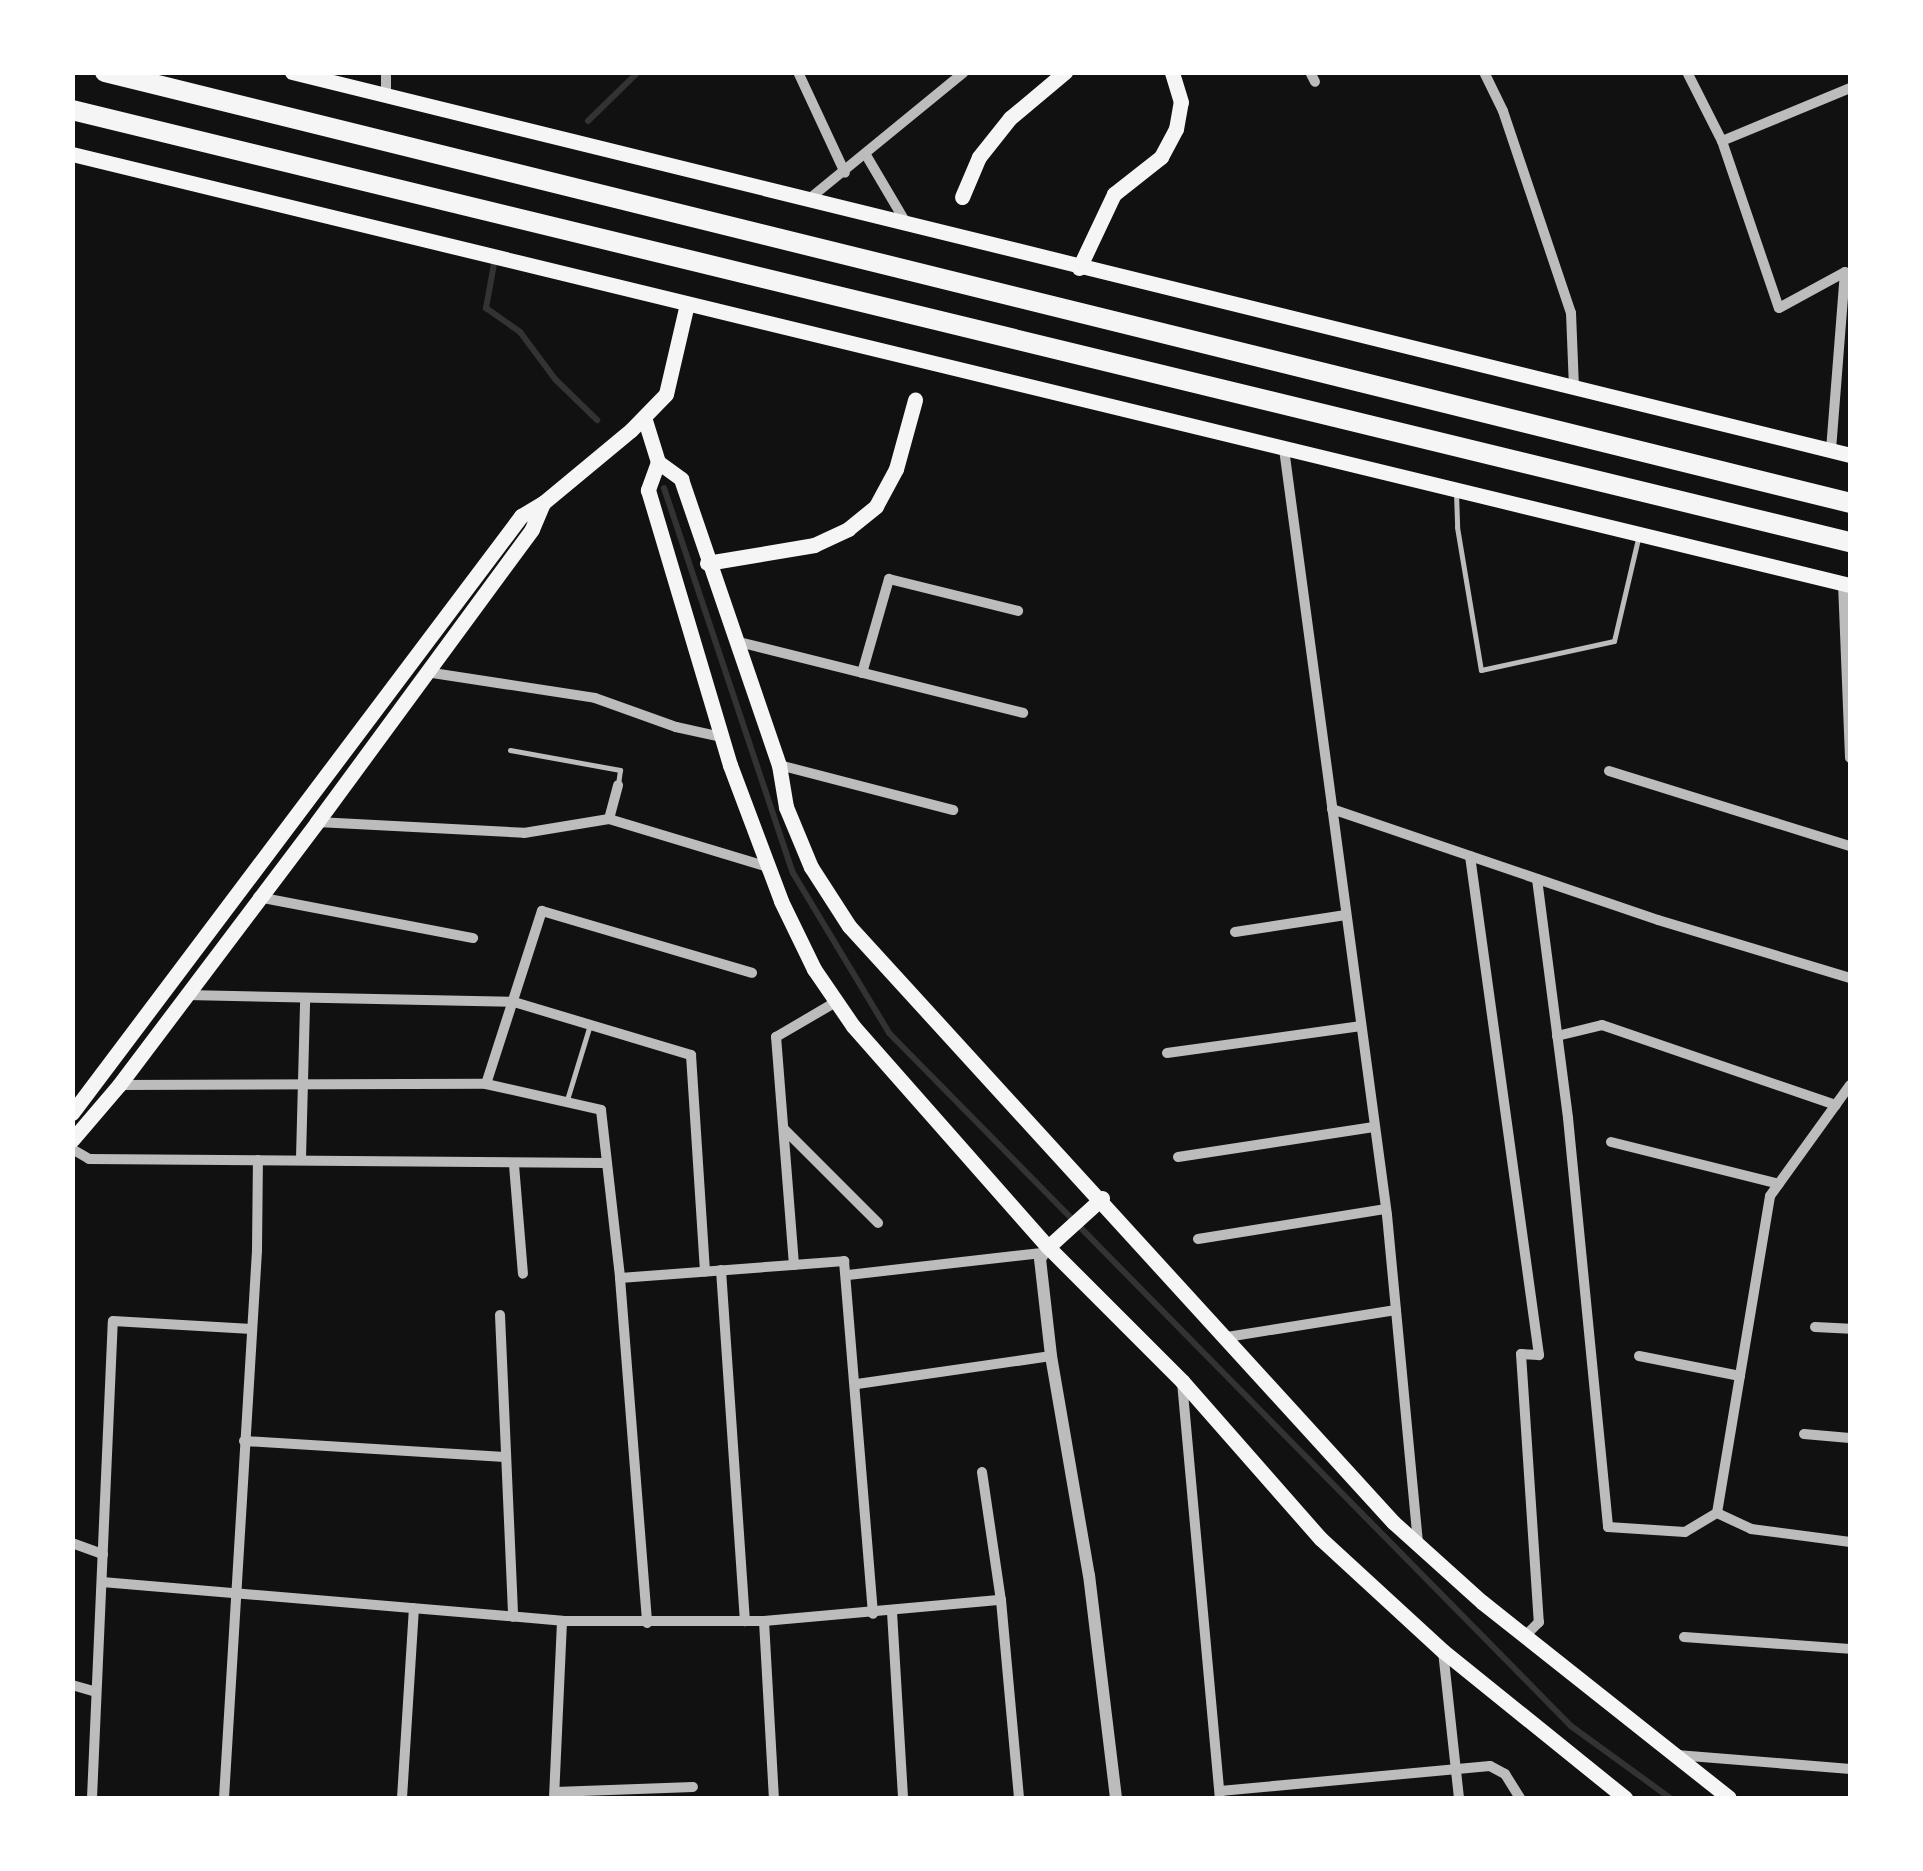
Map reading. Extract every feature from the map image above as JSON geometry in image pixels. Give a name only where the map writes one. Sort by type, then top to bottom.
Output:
[{"type":"highway","points":[[105,72],[1850,503]]},
{"type":"highway","points":[[72,110],[1850,542]]},
{"type":"main road","points":[[292,72],[1850,455]]},
{"type":"main road","points":[[962,197],[979,157],[1010,118],[1065,72]]},
{"type":"main road","points":[[1079,268],[1114,194],[1161,156],[1176,129],[1180,102],[1172,72]]},
{"type":"main road","points":[[72,154],[1847,584]]},
{"type":"main road","points":[[72,1112],[80,1096],[521,516],[543,503],[666,394],[686,304]]},
{"type":"main road","points":[[707,563],[814,545],[848,529],[876,506],[896,468],[915,400]]},
{"type":"main road","points":[[644,417],[658,462],[681,479],[780,765],[786,807],[812,867],[849,926],[1418,1545],[1729,1798]]},
{"type":"main road","points":[[658,462],[648,490],[721,737],[768,867],[814,968],[853,1026],[1048,1247],[1182,1381],[1321,1539],[1443,1650],[1625,1798]]},
{"type":"main road","points":[[72,1140],[119,1085],[316,822],[532,529],[543,503]]},
{"type":"main road","points":[[1048,1247],[1099,1201]]},
{"type":"street","points":[[386,72],[386,94]]},
{"type":"street","points":[[798,72],[845,173]]},
{"type":"street","points":[[809,199],[964,72]]},
{"type":"street","points":[[1484,72],[1503,111],[1571,312],[1574,388]]},
{"type":"street","points":[[1688,72],[1722,141],[1779,308],[1845,272],[1830,450]]},
{"type":"street","points":[[1722,141],[1850,88]]},
{"type":"street","points":[[866,155],[906,223]]},
{"type":"street","points":[[1284,449],[1386,1209],[1418,1545]]},
{"type":"street","points":[[862,673],[889,579],[1018,611]]},
{"type":"street","points":[[1847,584],[1850,758]]},
{"type":"street","points":[[735,641],[1023,713]]},
{"type":"street","points":[[425,671],[595,698],[676,728],[721,737]]},
{"type":"street","points":[[780,765],[953,810]]},
{"type":"street","points":[[1609,771],[1850,846]]},
{"type":"street","points":[[609,819],[618,786]]},
{"type":"street","points":[[1332,809],[1850,978]]},
{"type":"street","points":[[316,822],[524,833],[609,819],[768,867]]},
{"type":"street","points":[[1470,856],[1539,1356],[1521,1354],[1539,1622],[1526,1636]]},
{"type":"street","points":[[1537,879],[1608,1527],[1685,1532],[1717,1512],[1770,1196],[1850,1085]]},
{"type":"street","points":[[258,897],[474,938]]},
{"type":"street","points":[[486,1084],[542,911],[752,973]]},
{"type":"street","points":[[1235,932],[1346,916]]},
{"type":"street","points":[[186,994],[305,1000],[514,1002],[691,1054],[705,1272]]},
{"type":"street","points":[[301,1158],[306,1086],[305,1000]]},
{"type":"street","points":[[794,1264],[776,1037],[836,1002]]},
{"type":"street","points":[[1557,1036],[1602,1025],[1836,1105]]},
{"type":"street","points":[[1166,1053],[1361,1026]]},
{"type":"street","points":[[119,1085],[486,1084],[601,1110],[620,1278],[647,1623]]},
{"type":"street","points":[[1178,1157],[1374,1126]]},
{"type":"street","points":[[783,1128],[878,1223]]},
{"type":"street","points":[[1611,1142],[1779,1184]]},
{"type":"street","points":[[72,1149],[89,1159],[301,1158],[605,1164]]},
{"type":"street","points":[[224,1798],[252,1329],[258,1160]]},
{"type":"street","points":[[514,1164],[522,1274]]},
{"type":"street","points":[[1198,1239],[1386,1209]]},
{"type":"street","points":[[848,1275],[1048,1247],[1051,1356],[1089,1575],[1116,1798]]},
{"type":"street","points":[[620,1278],[844,1261],[874,1614]]},
{"type":"street","points":[[722,1270],[746,1621]]},
{"type":"street","points":[[1226,1337],[1396,1310]]},
{"type":"street","points":[[500,1315],[513,1617]]},
{"type":"street","points":[[92,1798],[113,1321],[252,1329]]},
{"type":"street","points":[[1815,1326],[1850,1329]]},
{"type":"street","points":[[857,1384],[1051,1356]]},
{"type":"street","points":[[1638,1356],[1740,1376]]},
{"type":"street","points":[[1182,1381],[1220,1794],[1455,1768],[1498,1768],[1520,1798]]},
{"type":"street","points":[[1804,1434],[1850,1438]]},
{"type":"street","points":[[244,1442],[504,1456]]},
{"type":"street","points":[[982,1472],[1002,1600],[1020,1798]]},
{"type":"street","points":[[1717,1512],[1751,1529],[1850,1542]]},
{"type":"street","points":[[72,1543],[103,1554]]},
{"type":"street","points":[[102,1582],[562,1622],[764,1621],[1002,1600]]},
{"type":"street","points":[[402,1798],[414,1608]]},
{"type":"street","points":[[892,1612],[902,1798]]},
{"type":"street","points":[[764,1621],[774,1798]]},
{"type":"street","points":[[562,1622],[554,1795],[692,1787]]},
{"type":"street","points":[[1684,1636],[1850,1649]]},
{"type":"street","points":[[1443,1650],[1459,1798]]},
{"type":"street","points":[[72,1685],[96,1692]]},
{"type":"street","points":[[1676,1755],[1850,1769]]},
{"type":"lane","points":[[1456,490],[1457,527],[1482,670],[1614,641],[1639,534]]},
{"type":"lane","points":[[510,750],[620,770],[618,786]]},
{"type":"lane","points":[[566,1104],[590,1025]]},
{"type":"waterway","points":[[588,121],[638,72]]},
{"type":"waterway","points":[[494,264],[486,308],[520,332],[555,379],[597,420]]},
{"type":"waterway","points":[[664,488],[793,873],[889,1033],[1571,1726],[1670,1798]]}]
